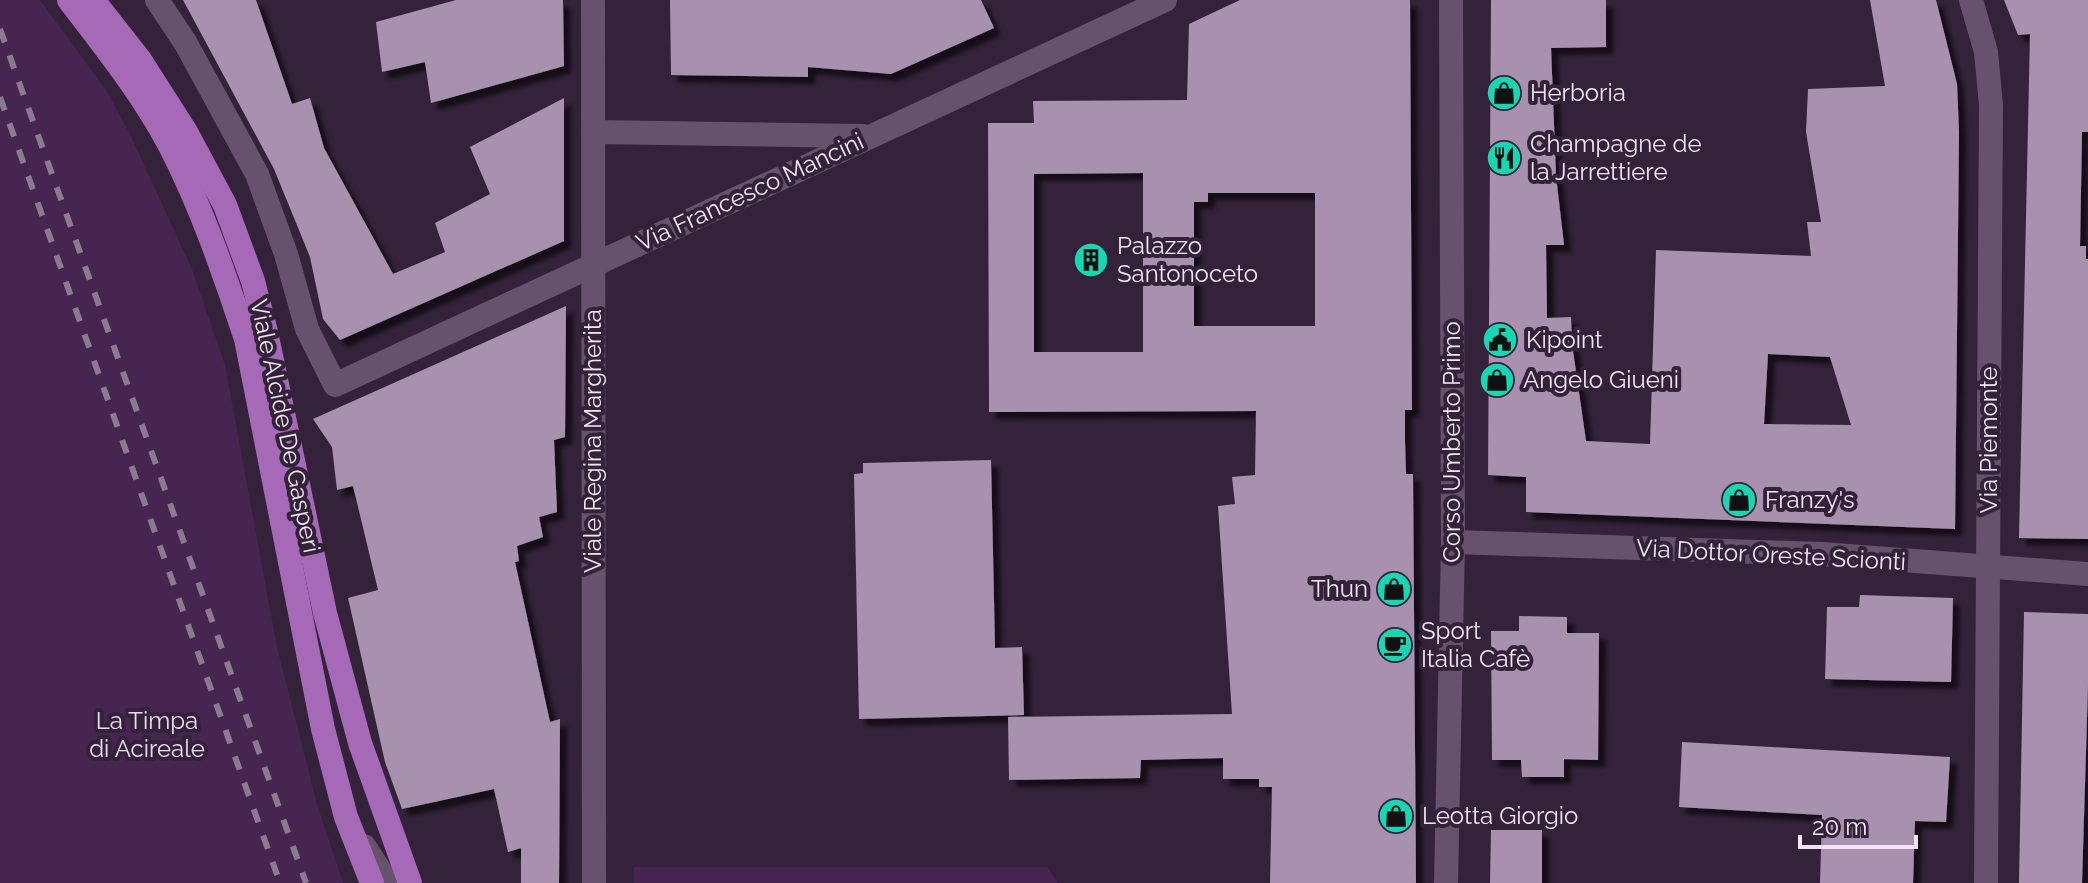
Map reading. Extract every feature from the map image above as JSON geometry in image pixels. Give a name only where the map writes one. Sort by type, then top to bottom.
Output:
[{"type":"main road","name":"Viale Alcide De Gasperi","points":[[69,0],[124,73],[168,144],[203,216],[231,293],[246,339],[323,729],[346,817],[372,883]]},
{"type":"main road","name":"Viale Alcide De Gasperi","points":[[93,0],[140,60],[186,132],[225,205],[253,281],[325,613],[360,743],[410,883]]},
{"type":"street","name":"Viale Alcide De Gasperi","points":[[157,0],[185,42],[257,174],[286,254],[307,329],[335,385]]},
{"type":"street","name":"Viale Regina Margherita","points":[[593,0],[594,883]]},
{"type":"street","name":"Via Francesco Mancini","points":[[335,385],[1165,0]]},
{"type":"street","name":"Corso Umberto Primo","points":[[1446,883],[1453,542],[1451,0]]},
{"type":"street","name":"Via Piemonte","points":[[1971,0],[1986,52],[1991,105],[1986,883]]},
{"type":"street","points":[[593,132],[870,136]]},
{"type":"street","name":"Via Dottor Oreste Scionti","points":[[1453,542],[1822,554],[2088,574]]},
{"type":"street","points":[[346,817],[388,883]]},
{"type":"green space","name":"La Timpa di Acireale","points":[[0,0],[40,0],[106,90],[128,130],[192,269],[225,365],[277,647],[317,804],[343,883],[0,883]]},
{"type":"green space","points":[[634,867],[1047,867],[1058,883],[634,883]]},
{"type":"building","points":[[183,0],[256,0],[292,104],[310,98],[324,148],[393,274],[445,252],[435,223],[490,194],[470,147],[564,98],[564,241],[340,340],[323,319],[310,257],[274,169]]},
{"type":"building","points":[[456,0],[563,0],[564,66],[431,103],[425,62],[382,72],[376,22]]},
{"type":"building","points":[[670,0],[981,0],[994,28],[891,74],[808,67],[808,77],[671,75]]},
{"type":"building","points":[[1240,0],[1410,0],[1412,410],[1405,410],[1405,442],[1406,474],[1413,474],[1416,883],[1270,883],[1272,787],[1259,787],[1259,779],[1223,779],[1223,758],[1141,760],[1140,778],[1009,780],[1008,717],[1232,714],[1218,506],[1235,504],[1232,477],[1255,475],[1256,411],[989,412],[988,123],[1034,123],[1033,101],[1187,100],[1189,24]],"holes":[[[1143,173],[1143,352],[1034,352],[1034,174]],[[1208,193],[1315,193],[1315,326],[1194,326],[1194,202],[1208,202]]]},
{"type":"building","points":[[1491,0],[1606,0],[1606,47],[1551,48],[1556,176],[1564,245],[1546,245],[1547,318],[1571,317],[1586,441],[1650,444],[1656,250],[1811,256],[1807,222],[1821,222],[1806,132],[1808,89],[1885,86],[1870,0],[1936,0],[1957,84],[1959,132],[1955,529],[1526,512],[1526,477],[1488,475]],"holes":[[[1768,354],[1830,357],[1851,425],[1764,424]]]},
{"type":"building","points":[[2004,0],[2088,0],[2088,132],[2082,132],[2080,246],[2086,246],[2088,259],[2088,539],[2019,538],[2030,34],[2018,35]]},
{"type":"building","points":[[566,306],[565,437],[554,440],[557,512],[539,517],[543,537],[517,546],[519,561],[515,562],[550,722],[560,719],[559,883],[521,883],[521,848],[508,852],[494,789],[402,809],[385,762],[348,598],[378,590],[353,486],[337,490],[332,447],[313,419]]},
{"type":"building","points":[[991,460],[995,648],[1022,647],[1024,715],[859,719],[854,474],[863,473],[863,463]]},
{"type":"building","points":[[1860,595],[1953,598],[1951,682],[1825,679],[1827,607],[1859,607]]},
{"type":"building","points":[[2024,612],[2088,614],[2082,883],[2019,883]]},
{"type":"building","points":[[1519,616],[1567,617],[1567,633],[1599,633],[1598,760],[1564,759],[1564,777],[1522,777],[1521,760],[1492,760],[1491,631],[1519,631]]},
{"type":"building","points":[[1682,742],[1950,757],[1946,822],[1915,821],[1913,883],[1820,883],[1822,815],[1679,807]]},
{"type":"building","points":[[1491,830],[1542,830],[1542,883],[1490,883]]},
{"type":"railway","points":[[0,29],[306,883]]},
{"type":"railway","points":[[0,97],[280,883]]},
{"type":"place","name":"Herboria","points":[[1504,93]]},
{"type":"place","name":"Champagne de la Jarrettiere","points":[[1504,158]]},
{"type":"place","name":"Palazzo Santonoceto","points":[[1091,260]]},
{"type":"place","name":"Kipoint","points":[[1500,340]]},
{"type":"place","name":"Angelo Giueni","points":[[1497,380]]},
{"type":"place","name":"Franzy's","points":[[1739,500]]},
{"type":"place","name":"Thun","points":[[1394,589]]},
{"type":"place","name":"Sport Italia Cafè","points":[[1395,645]]},
{"type":"place","name":"Leotta Giorgio","points":[[1396,816]]}]
